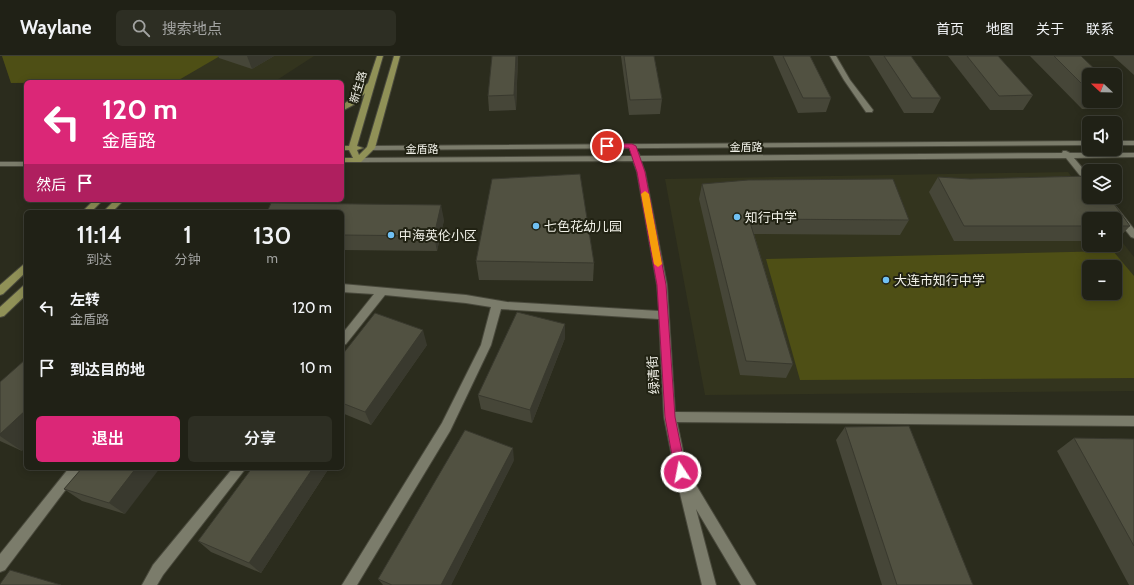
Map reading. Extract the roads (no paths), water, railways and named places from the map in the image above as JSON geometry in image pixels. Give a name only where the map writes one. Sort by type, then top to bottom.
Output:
[{"type":"main road","name":"新生路","points":[[352,148],[380,56]]},
{"type":"main road","points":[[344,160],[358,160],[371,148],[397,56]]},
{"type":"main road","points":[[344,107],[352,102],[372,84]]},
{"type":"main road","points":[[344,148],[371,148]]},
{"type":"main road","points":[[352,148],[358,160]]},
{"type":"main road","points":[[88,210],[97,202]]},
{"type":"main road","points":[[109,210],[118,202]]},
{"type":"main road","points":[[0,291],[24,269]]},
{"type":"main road","points":[[0,313],[24,291]]},
{"type":"street","points":[[833,56],[847,80],[869,110]]},
{"type":"street","points":[[1058,143],[1082,172]]},
{"type":"street","name":"金盾路","points":[[371,148],[1082,143]]},
{"type":"street","points":[[1122,143],[1134,143]]},
{"type":"street","name":"绿清街","points":[[632,146],[641,172],[662,285],[670,417],[681,472],[748,585]]},
{"type":"street","name":"金盾路","points":[[358,160],[1134,156]]},
{"type":"street","points":[[0,164],[24,164]]},
{"type":"street","points":[[1109,204],[1134,234]]},
{"type":"street","points":[[344,288],[466,299],[497,304],[664,316]]},
{"type":"street","points":[[344,339],[382,292]]},
{"type":"street","points":[[349,585],[446,427],[486,345],[497,304]]},
{"type":"street","points":[[670,417],[1134,421]]},
{"type":"street","points":[[0,565],[74,470]]},
{"type":"street","points":[[149,585],[158,570],[238,470]]},
{"type":"street","points":[[681,472],[709,585]]},
{"type":"place","name":"知行中学","points":[[737,217]]},
{"type":"place","name":"七色花幼儿园","points":[[536,226]]},
{"type":"place","name":"中海英伦小区","points":[[391,235]]},
{"type":"place","name":"大连市知行中学","points":[[886,280]]}]
